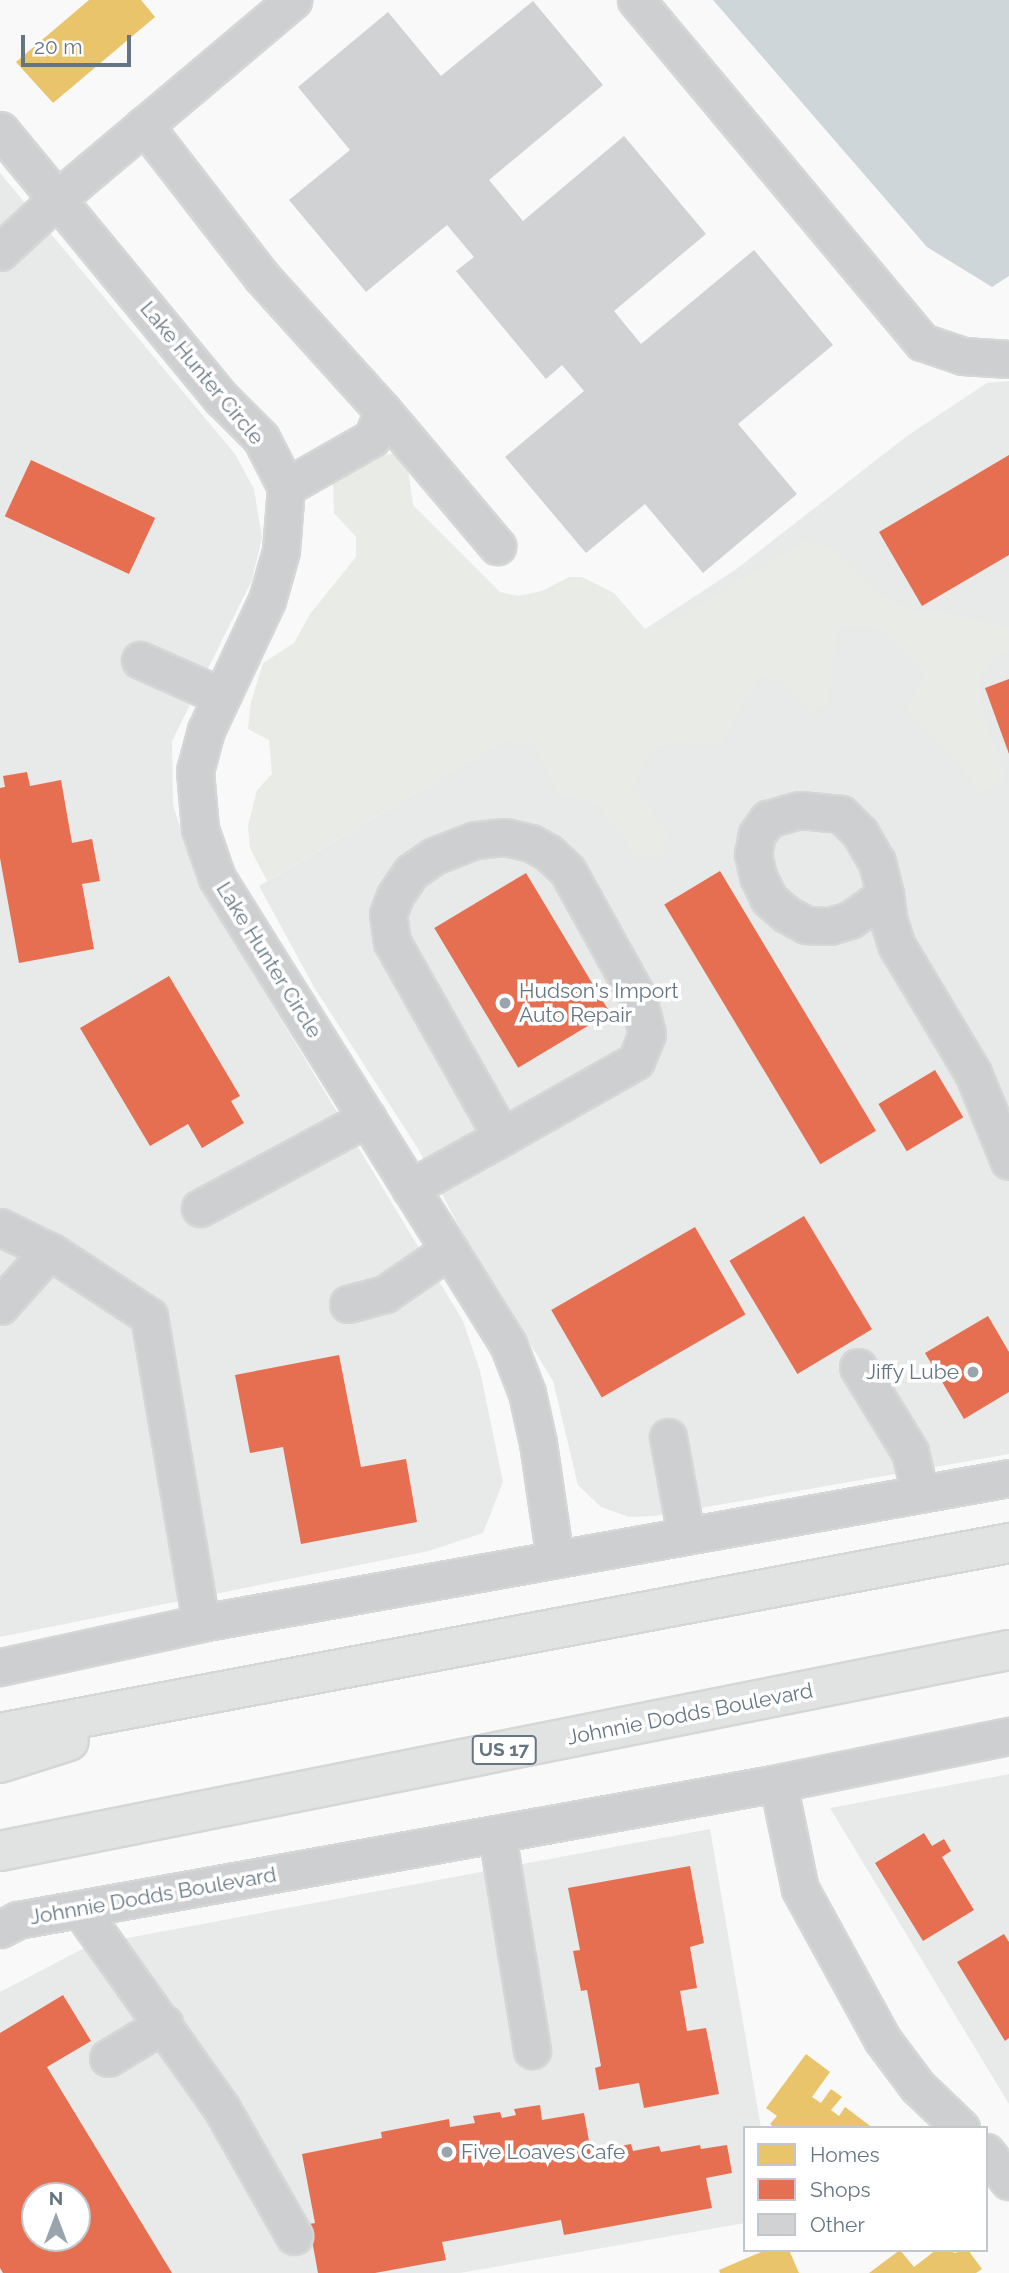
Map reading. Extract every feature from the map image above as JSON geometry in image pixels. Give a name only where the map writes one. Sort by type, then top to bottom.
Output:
[{"type":"highway","points":[[0,1733],[1009,1543]]},
{"type":"highway","name":"Johnnie Dodds Boulevard","points":[[0,1850],[1009,1650]]},
{"type":"highway","points":[[0,1763],[214,1693]]},
{"type":"street","points":[[0,252],[57,199],[293,0]]},
{"type":"street","points":[[636,0],[922,342],[963,356],[1009,359]]},
{"type":"street","points":[[145,125],[261,276],[383,411],[498,546]]},
{"type":"street","name":"Lake Hunter Circle","points":[[0,130],[222,399],[261,438],[286,487],[281,551],[267,600],[206,730],[195,771],[200,829],[217,878],[508,1344],[527,1394],[538,1443],[555,1559]]},
{"type":"street","points":[[286,487],[372,438],[383,411]]},
{"type":"street","points":[[140,660],[221,696]]},
{"type":"street","points":[[410,1188],[502,1137],[636,1061],[647,1034],[638,998],[567,870],[549,853],[531,844],[505,837],[475,840],[434,856],[411,872],[395,896],[388,914],[392,942],[502,1137]]},
{"type":"street","points":[[885,895],[897,946],[973,1073],[993,1129],[1009,1161]]},
{"type":"street","points":[[200,1208],[367,1118]]},
{"type":"street","points":[[0,1227],[49,1251],[149,1316],[201,1623]]},
{"type":"street","points":[[348,1304],[386,1294],[449,1250]]},
{"type":"street","points":[[0,1306],[49,1251]]},
{"type":"street","points":[[858,1367],[910,1452],[920,1494]]},
{"type":"street","points":[[668,1437],[686,1535]]},
{"type":"street","points":[[0,1667],[201,1623],[1009,1478]]},
{"type":"street","name":"Johnnie Dodds Boulevard","points":[[0,1929],[18,1920],[778,1783],[1009,1736]]},
{"type":"street","points":[[778,1783],[800,1889],[882,2039],[917,2086],[959,2126]]},
{"type":"street","points":[[498,1834],[531,2050]]},
{"type":"street","points":[[80,1909],[222,2109],[294,2236]]},
{"type":"street","points":[[108,2058],[164,2024]]},
{"type":"street","points":[[988,2155],[1009,2181]]},
{"type":"shaded area","points":[[713,0],[1009,0],[1009,276],[992,287],[927,247]]},
{"type":"shaded area","points":[[0,173],[235,454],[254,489],[262,538],[252,580],[172,741],[173,805],[197,880],[463,1321],[480,1371],[503,1482],[483,1533],[429,1551],[0,1637]]},
{"type":"shaded area","points":[[1009,381],[1009,1454],[655,1516],[629,1517],[601,1507],[578,1485],[553,1381],[461,1230],[417,1147],[314,987],[259,886],[564,705],[645,629],[735,570],[907,436],[987,383]]},
{"type":"shaded area","points":[[406,453],[413,505],[500,592],[518,596],[542,591],[569,577],[582,577],[614,593],[645,629],[666,625],[806,540],[836,549],[883,596],[916,612],[945,612],[1009,628],[1009,651],[993,659],[979,680],[984,714],[1006,776],[1001,784],[982,793],[942,746],[905,710],[925,675],[876,627],[837,627],[829,702],[810,714],[782,679],[759,678],[720,745],[660,746],[645,761],[633,789],[652,809],[669,837],[661,858],[637,857],[597,804],[559,795],[532,745],[502,742],[267,881],[250,848],[248,826],[257,790],[272,774],[269,740],[248,729],[251,702],[263,663],[294,643],[310,614],[356,557],[356,537],[334,513],[333,480],[371,457]]},
{"type":"shaded area","points":[[1009,1774],[1009,2104],[830,1808]]},
{"type":"shaded area","points":[[710,1829],[761,2126],[743,2126],[743,2223],[460,2273],[0,2273],[0,1992],[90,1945]]},
{"type":"building: Homes","points":[[89,0],[141,0],[155,17],[53,103],[16,62]]},
{"type":"building: Homes","points":[[806,2054],[830,2072],[812,2097],[821,2103],[831,2089],[842,2097],[831,2110],[839,2116],[845,2107],[870,2126],[772,2126],[770,2124],[777,2116],[766,2108]]},
{"type":"building: Homes","points":[[761,2252],[790,2252],[799,2273],[720,2273],[719,2270]]},
{"type":"building: Homes","points":[[897,2252],[902,2252],[914,2267],[933,2252],[969,2252],[982,2269],[976,2273],[869,2273]]},
{"type":"building: Shops","points":[[1009,455],[1009,555],[922,606],[879,532]]},
{"type":"building: Shops","points":[[31,460],[155,518],[129,574],[5,516]]},
{"type":"building: Shops","points":[[1009,679],[1009,754],[985,688]]},
{"type":"building: Shops","points":[[27,772],[30,786],[61,780],[72,843],[92,839],[100,881],[82,884],[94,949],[19,963],[0,858],[0,788],[5,787],[3,776]]},
{"type":"building: Shops","points":[[720,871],[876,1131],[820,1164],[664,904]]},
{"type":"building: Shops","points":[[526,873],[610,1013],[518,1068],[434,928]]},
{"type":"building: Shops","points":[[169,976],[240,1096],[231,1101],[244,1123],[202,1148],[188,1124],[150,1146],[80,1028]]},
{"type":"building: Shops","points":[[935,1070],[963,1117],[907,1151],[878,1104]]},
{"type":"building: Shops","points":[[804,1216],[872,1329],[797,1374],[729,1261]]},
{"type":"building: Shops","points":[[695,1227],[746,1314],[602,1397],[551,1310]]},
{"type":"building: Shops","name":"Jiffy Lube","points":[[988,1316],[1009,1352],[1009,1392],[964,1419],[925,1353]]},
{"type":"building: Shops","points":[[339,1355],[361,1467],[406,1459],[417,1522],[301,1544],[283,1447],[250,1453],[235,1375]]},
{"type":"building: Shops","points":[[924,1833],[932,1846],[944,1839],[951,1851],[942,1857],[974,1910],[923,1941],[875,1863]]},
{"type":"building: Shops","points":[[690,1866],[704,1943],[690,1947],[697,1988],[680,1991],[687,2031],[706,2028],[719,2094],[644,2108],[639,2083],[599,2090],[595,2068],[601,2066],[587,1990],[581,1991],[573,1951],[580,1950],[568,1888]]},
{"type":"building: Shops","points":[[1004,1934],[1009,1942],[1009,2038],[1005,2041],[957,1962]]},
{"type":"building: Shops","points":[[63,1995],[91,2041],[47,2067],[172,2273],[3,2273],[0,2268],[0,2033]]},
{"type":"building: Shops","points":[[540,2105],[542,2120],[584,2113],[592,2158],[605,2156],[604,2149],[631,2144],[633,2151],[659,2146],[661,2152],[700,2145],[701,2149],[727,2145],[732,2173],[706,2178],[712,2208],[564,2235],[561,2220],[442,2242],[446,2260],[375,2273],[318,2273],[309,2224],[315,2223],[302,2154],[382,2138],[381,2132],[449,2119],[450,2127],[475,2123],[473,2116],[500,2112],[502,2118],[516,2115],[514,2109]]},
{"type":"building: Other","points":[[533,1],[603,85],[489,180],[523,221],[624,136],[706,234],[614,311],[641,344],[754,250],[833,345],[738,424],[797,494],[703,573],[645,504],[586,553],[505,457],[584,391],[562,365],[546,379],[456,271],[474,257],[447,225],[366,292],[289,200],[350,150],[298,87],[388,12],[441,76]]},
{"type":"place","name":"Hudson's Import Auto Repair","points":[[505,1003]]},
{"type":"place","name":"Jiffy Lube","points":[[973,1372]]},
{"type":"place","name":"Five Loaves Cafe","points":[[447,2152]]}]
